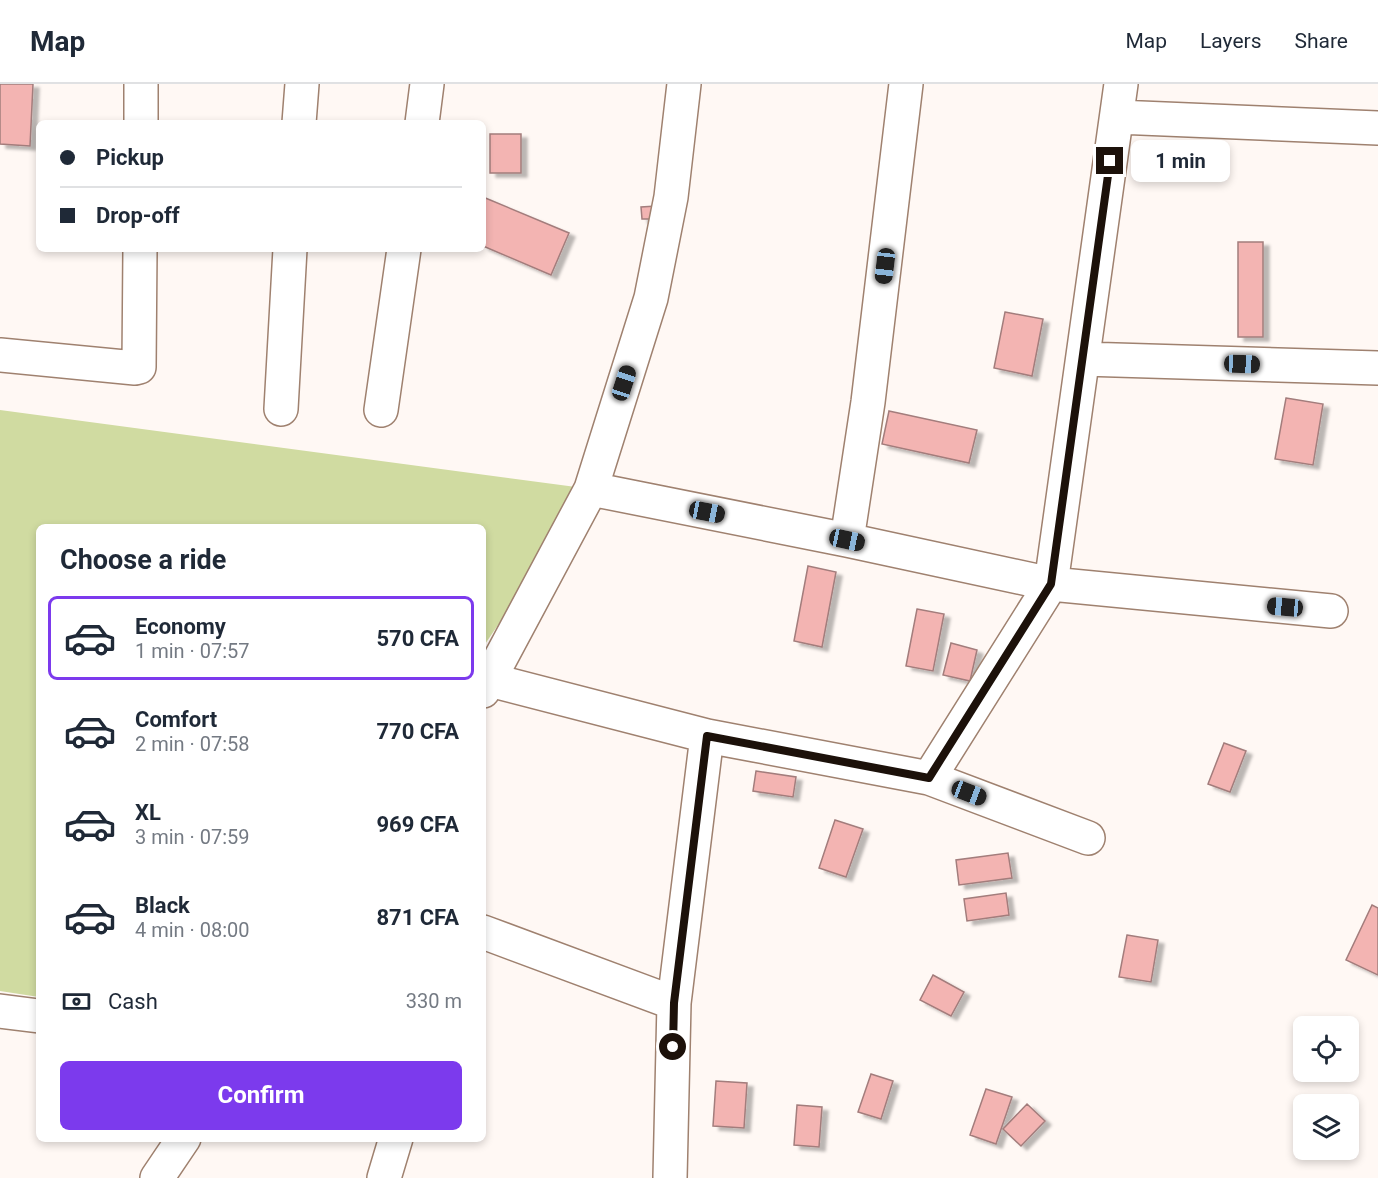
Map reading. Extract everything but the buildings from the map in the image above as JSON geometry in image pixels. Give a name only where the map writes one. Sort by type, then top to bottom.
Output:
[{"type":"street","points":[[141,84],[141,120]]},
{"type":"street","points":[[299,120],[302,84]]},
{"type":"street","points":[[422,120],[427,84]]},
{"type":"street","points":[[684,84],[670,197],[651,298],[591,489],[486,685],[707,736],[929,778],[1088,838]]},
{"type":"street","points":[[847,540],[868,402],[906,84]]},
{"type":"street","points":[[929,778],[1051,584],[1121,84]]},
{"type":"street","points":[[1117,117],[1378,128]]},
{"type":"street","points":[[0,355],[139,367],[140,252]]},
{"type":"street","points":[[281,409],[290,252]]},
{"type":"street","points":[[381,410],[404,252]]},
{"type":"street","points":[[1083,359],[1378,368]]},
{"type":"street","points":[[591,489],[847,540],[1051,584],[1331,611]]},
{"type":"street","points":[[670,1178],[674,1003],[707,736]]},
{"type":"street","points":[[486,933],[674,1003]]},
{"type":"street","points":[[0,1011],[36,1016]]},
{"type":"street","points":[[157,1178],[181,1142]]},
{"type":"street","points":[[384,1178],[395,1142]]},
{"type":"green space","points":[[0,410],[591,489],[486,643],[486,524],[36,524],[36,997],[0,991]]},
{"type":"route","points":[[673,1047],[674,1003],[707,736],[929,778],[1051,584],[1110,161]]}]
